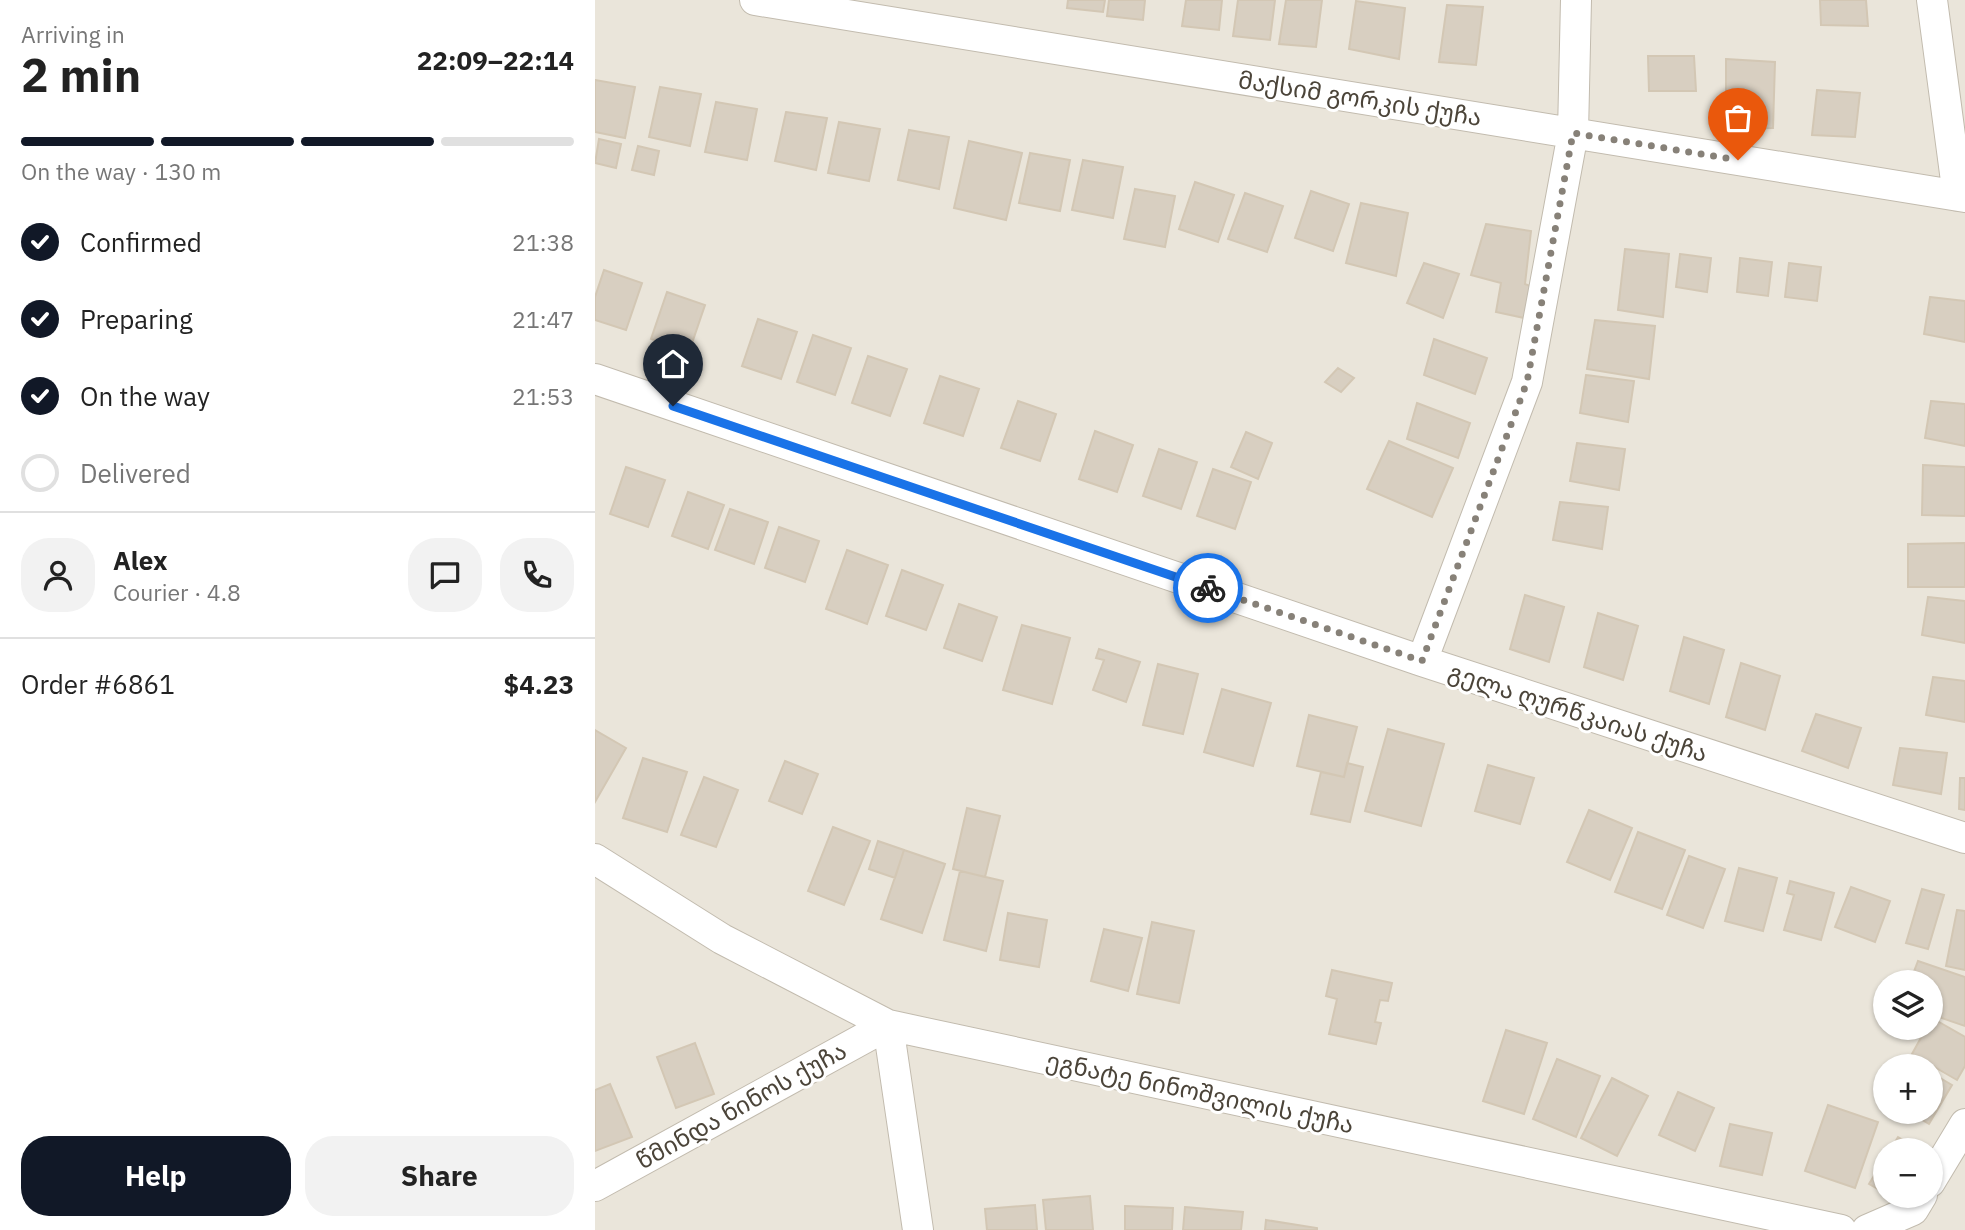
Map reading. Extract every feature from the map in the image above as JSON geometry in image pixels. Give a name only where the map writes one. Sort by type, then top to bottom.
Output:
[{"type":"street","name":"მაქსიმ გორკის ქუჩა","points":[[755,0],[849,8],[1573,133],[1962,196]]},
{"type":"street","points":[[1422,661],[1527,382],[1573,133],[1576,0]]},
{"type":"street","points":[[1932,0],[1962,196]]},
{"type":"street","name":"გელა ღურწკაიას ქუჩა","points":[[595,379],[1422,661],[1965,838]]},
{"type":"street","name":"ეგნატე ნინოშვილის ქუჩა","points":[[595,859],[722,939],[888,1025],[1842,1230]]},
{"type":"street","points":[[888,1025],[918,1230]]},
{"type":"street","name":"წმინდა ნინოს ქუჩა","points":[[595,1185],[888,1025]]},
{"type":"street","points":[[1943,1160],[1965,1124]]},
{"type":"street","points":[[1867,1230],[1914,1208]]},
{"type":"shaded area","points":[[595,0],[1965,0],[1965,1230],[595,1230]]},
{"type":"building","points":[[1068,0],[1105,0],[1103,12],[1067,8]]},
{"type":"building","points":[[1109,0],[1145,0],[1143,20],[1107,16]]},
{"type":"building","points":[[1186,0],[1222,0],[1219,30],[1182,26]]},
{"type":"building","points":[[1238,0],[1275,0],[1270,40],[1233,36]]},
{"type":"building","points":[[1286,0],[1322,0],[1316,47],[1279,44]]},
{"type":"building","points":[[1820,0],[1866,0],[1868,26],[1821,25]]},
{"type":"building","points":[[1356,1],[1405,8],[1399,59],[1349,49]]},
{"type":"building","points":[[1447,5],[1483,7],[1476,65],[1439,62]]},
{"type":"building","points":[[1648,56],[1694,56],[1696,91],[1649,91]]},
{"type":"building","points":[[1726,59],[1775,62],[1773,128],[1726,129]]},
{"type":"building","points":[[595,80],[635,87],[625,138],[595,132]]},
{"type":"building","points":[[660,87],[701,94],[690,146],[649,137]]},
{"type":"building","points":[[1817,90],[1860,93],[1855,137],[1812,135]]},
{"type":"building","points":[[716,102],[757,109],[747,160],[705,152]]},
{"type":"building","points":[[786,112],[827,118],[816,170],[775,161]]},
{"type":"building","points":[[839,122],[880,129],[869,181],[828,173]]},
{"type":"building","points":[[909,130],[949,137],[939,189],[898,180]]},
{"type":"building","points":[[599,139],[621,144],[616,168],[595,163]]},
{"type":"building","points":[[969,141],[1022,153],[1006,220],[954,208]]},
{"type":"building","points":[[638,146],[659,151],[654,175],[632,170]]},
{"type":"building","points":[[1030,153],[1070,160],[1060,211],[1019,203]]},
{"type":"building","points":[[1083,160],[1123,167],[1113,218],[1072,210]]},
{"type":"building","points":[[1195,182],[1234,195],[1218,242],[1179,229]]},
{"type":"building","points":[[1135,189],[1175,196],[1165,247],[1124,239]]},
{"type":"building","points":[[1311,191],[1349,204],[1333,251],[1295,238]]},
{"type":"building","points":[[1245,193],[1283,206],[1267,252],[1228,239]]},
{"type":"building","points":[[1361,203],[1408,213],[1396,276],[1346,263]]},
{"type":"building","points":[[1486,224],[1531,231],[1525,284],[1535,288],[1529,319],[1496,312],[1501,283],[1471,275]]},
{"type":"building","points":[[1625,249],[1669,254],[1663,317],[1618,310]]},
{"type":"building","points":[[1680,254],[1711,258],[1707,292],[1676,287]]},
{"type":"building","points":[[1740,258],[1772,262],[1768,296],[1737,292]]},
{"type":"building","points":[[1424,263],[1459,274],[1443,318],[1407,303]]},
{"type":"building","points":[[1789,263],[1821,267],[1817,301],[1785,297]]},
{"type":"building","points":[[604,270],[642,283],[626,330],[595,320],[595,297]]},
{"type":"building","points":[[667,292],[705,305],[689,352],[651,339]]},
{"type":"building","points":[[1930,297],[1965,301],[1965,342],[1924,334]]},
{"type":"building","points":[[758,319],[797,332],[781,379],[742,366]]},
{"type":"building","points":[[1595,320],[1655,326],[1649,379],[1587,369]]},
{"type":"building","points":[[813,335],[851,348],[835,395],[797,382]]},
{"type":"building","points":[[1434,339],[1487,358],[1475,394],[1424,375]]},
{"type":"building","points":[[868,356],[907,369],[890,416],[852,403]]},
{"type":"building","points":[[1338,368],[1354,378],[1341,392],[1325,382]]},
{"type":"building","points":[[1586,375],[1634,381],[1628,422],[1580,413]]},
{"type":"building","points":[[940,376],[979,389],[963,436],[924,423]]},
{"type":"building","points":[[1018,401],[1056,414],[1040,461],[1001,448]]},
{"type":"building","points":[[1931,401],[1965,404],[1965,446],[1925,438]]},
{"type":"building","points":[[1417,403],[1470,423],[1458,458],[1407,439]]},
{"type":"building","points":[[1095,431],[1133,445],[1117,492],[1079,479]]},
{"type":"building","points":[[1246,432],[1272,443],[1258,479],[1231,467]]},
{"type":"building","points":[[1389,441],[1453,468],[1432,517],[1367,489]]},
{"type":"building","points":[[1577,443],[1625,449],[1619,490],[1570,481]]},
{"type":"building","points":[[1159,449],[1197,462],[1181,509],[1143,496]]},
{"type":"building","points":[[1923,465],[1965,467],[1965,516],[1922,515]]},
{"type":"building","points":[[626,467],[665,480],[648,527],[610,514]]},
{"type":"building","points":[[1213,469],[1251,482],[1235,529],[1197,516]]},
{"type":"building","points":[[688,492],[724,505],[708,549],[672,536]]},
{"type":"building","points":[[1560,502],[1608,507],[1602,549],[1553,540]]},
{"type":"building","points":[[730,509],[768,522],[754,564],[715,550]]},
{"type":"building","points":[[779,527],[819,541],[805,582],[765,568]]},
{"type":"building","points":[[1965,543],[1965,587],[1908,587],[1908,544]]},
{"type":"building","points":[[847,550],[888,565],[867,624],[826,609]]},
{"type":"building","points":[[902,570],[943,585],[926,630],[886,616]]},
{"type":"building","points":[[1525,595],[1564,607],[1549,662],[1510,649]]},
{"type":"building","points":[[1928,597],[1965,601],[1965,643],[1922,635]]},
{"type":"building","points":[[959,604],[997,617],[982,661],[944,648]]},
{"type":"building","points":[[1598,613],[1638,626],[1623,680],[1584,667]]},
{"type":"building","points":[[1022,625],[1070,638],[1052,704],[1003,690]]},
{"type":"building","points":[[1684,637],[1724,650],[1709,704],[1670,691]]},
{"type":"building","points":[[1099,649],[1140,662],[1126,702],[1093,690],[1104,660],[1096,658]]},
{"type":"building","points":[[1741,663],[1780,676],[1765,730],[1726,717]]},
{"type":"building","points":[[1158,664],[1198,674],[1183,734],[1143,725]]},
{"type":"building","points":[[1933,677],[1965,681],[1965,722],[1926,715]]},
{"type":"building","points":[[1222,689],[1271,703],[1253,766],[1204,752]]},
{"type":"building","points":[[1816,714],[1861,728],[1848,768],[1802,751]]},
{"type":"building","points":[[1309,715],[1357,727],[1344,777],[1297,766]]},
{"type":"building","points":[[1388,729],[1444,744],[1421,826],[1365,811]]},
{"type":"building","points":[[595,730],[626,748],[595,802]]},
{"type":"building","points":[[1900,748],[1947,753],[1941,794],[1893,785]]},
{"type":"building","points":[[643,758],[687,772],[667,832],[623,818]]},
{"type":"building","points":[[785,761],[818,774],[802,814],[769,801]]},
{"type":"building","points":[[1347,763],[1363,767],[1350,822],[1311,814],[1321,772],[1344,777]]},
{"type":"building","points":[[1488,765],[1534,778],[1520,824],[1475,811]]},
{"type":"building","points":[[704,777],[738,790],[716,847],[681,835]]},
{"type":"building","points":[[1960,778],[1965,778],[1965,810],[1959,809]]},
{"type":"building","points":[[967,808],[1000,816],[985,877],[953,869]]},
{"type":"building","points":[[1589,810],[1632,828],[1610,880],[1567,862]]},
{"type":"building","points":[[833,827],[870,841],[844,905],[808,891]]},
{"type":"building","points":[[1638,832],[1685,850],[1662,909],[1615,892]]},
{"type":"building","points":[[878,841],[904,850],[895,878],[869,869]]},
{"type":"building","points":[[904,850],[945,864],[922,933],[881,919]]},
{"type":"building","points":[[1689,856],[1725,869],[1703,928],[1667,915]]},
{"type":"building","points":[[1739,868],[1777,878],[1763,931],[1725,921]]},
{"type":"building","points":[[960,871],[1003,881],[986,951],[944,940]]},
{"type":"building","points":[[1790,881],[1834,893],[1821,940],[1784,930],[1794,895],[1787,893]]},
{"type":"building","points":[[1851,887],[1890,901],[1875,942],[1835,927]]},
{"type":"building","points":[[1922,889],[1944,895],[1928,949],[1906,943]]},
{"type":"building","points":[[1957,910],[1965,911],[1965,970],[1946,966]]},
{"type":"building","points":[[1008,913],[1047,920],[1039,967],[1000,960]]},
{"type":"building","points":[[1152,922],[1194,931],[1179,1003],[1137,994]]},
{"type":"building","points":[[1104,929],[1142,938],[1128,991],[1091,981]]},
{"type":"building","points":[[1918,961],[1965,977],[1965,1026],[1943,1018],[1943,970],[1915,970]]},
{"type":"building","points":[[1332,970],[1392,983],[1388,1001],[1380,1000],[1375,1022],[1381,1023],[1376,1044],[1329,1034],[1337,999],[1326,996]]},
{"type":"building","points":[[1943,1024],[1965,1037],[1965,1066],[1957,1080],[1943,1072],[1943,1054],[1912,1054],[1920,1040],[1943,1040]]},
{"type":"building","points":[[1506,1030],[1547,1043],[1524,1114],[1483,1101]]},
{"type":"building","points":[[695,1043],[714,1094],[676,1108],[657,1057]]},
{"type":"building","points":[[1557,1059],[1600,1076],[1576,1137],[1533,1119]]},
{"type":"building","points":[[1612,1078],[1648,1096],[1617,1156],[1581,1138]]},
{"type":"building","points":[[1943,1080],[1952,1085],[1943,1100]]},
{"type":"building","points":[[610,1084],[632,1137],[595,1151],[595,1090]]},
{"type":"building","points":[[1678,1092],[1714,1108],[1695,1151],[1659,1135]]},
{"type":"building","points":[[1828,1105],[1877,1124],[1855,1188],[1805,1171]]},
{"type":"building","points":[[1730,1124],[1772,1133],[1762,1175],[1720,1166]]},
{"type":"building","points":[[1090,1196],[1093,1230],[1046,1230],[1043,1200]]},
{"type":"building","points":[[1035,1205],[1037,1230],[987,1230],[985,1209]]},
{"type":"building","points":[[1125,1206],[1173,1208],[1172,1230],[1125,1230]]},
{"type":"building","points":[[1185,1207],[1243,1212],[1241,1230],[1183,1230]]},
{"type":"building","points":[[1266,1220],[1317,1228],[1317,1230],[1265,1230]]},
{"type":"way so far","points":[[1208,588],[1422,661],[1527,382],[1573,133],[1738,160]]},
{"type":"route","points":[[673,406],[1208,588]]}]
